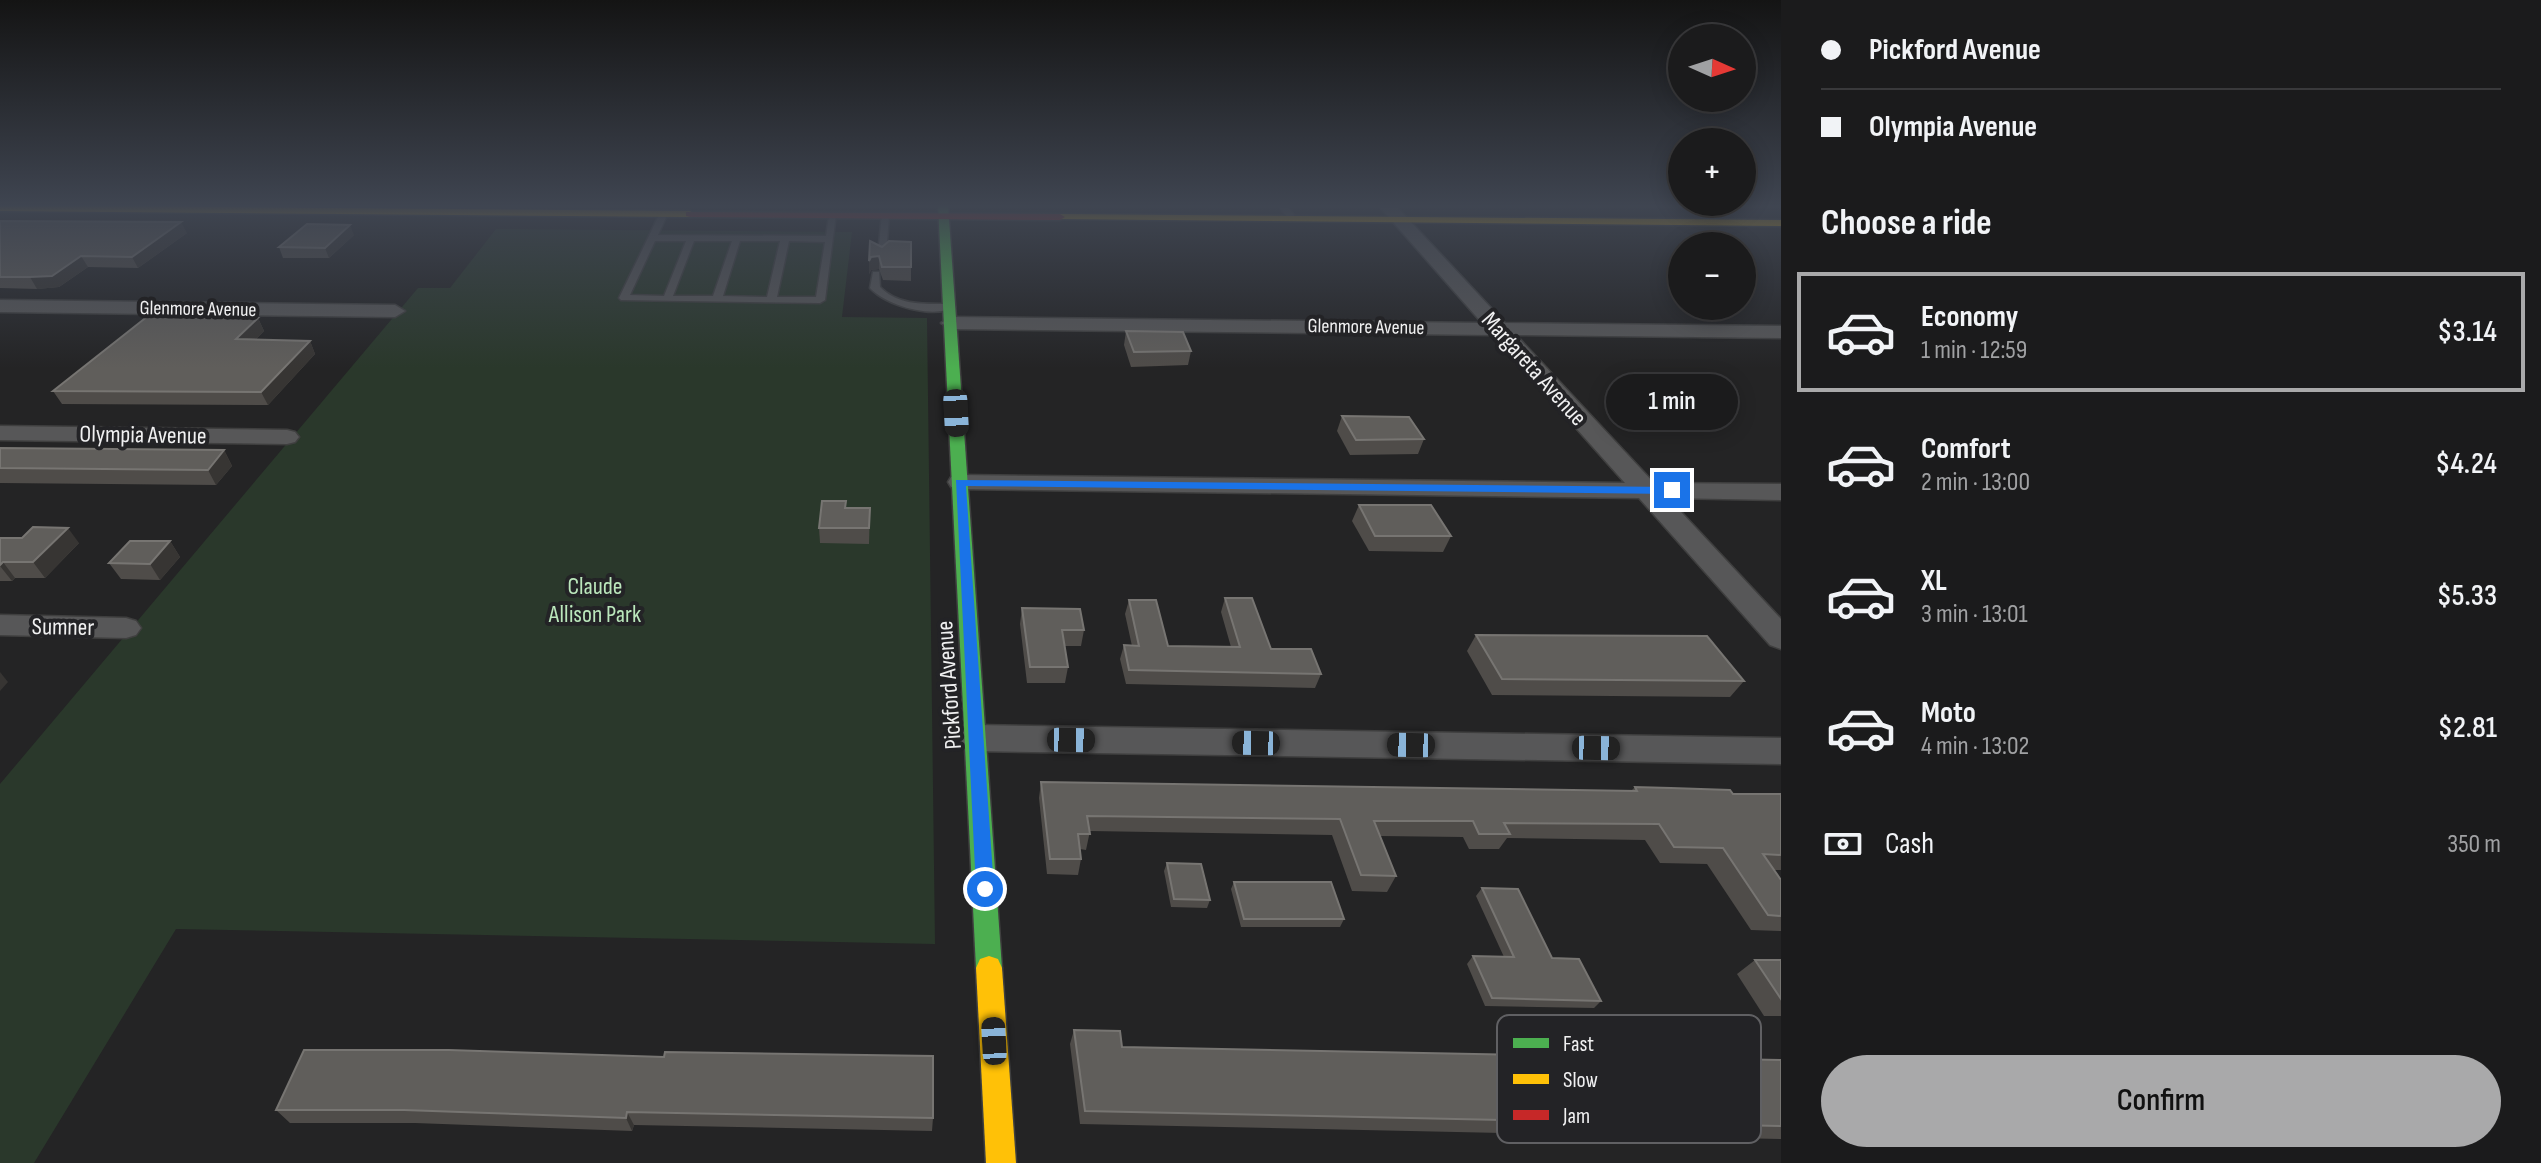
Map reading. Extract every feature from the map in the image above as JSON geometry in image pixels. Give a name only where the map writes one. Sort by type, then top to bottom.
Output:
[{"type":"main road","name":"Pickford Avenue","points":[[947,259],[1001,1163]]},
{"type":"street","name":"Margareta Avenue","points":[[1435,259],[1781,638]]},
{"type":"street","name":"Glenmore Avenue","points":[[0,306],[395,311]]},
{"type":"street","name":"Glenmore Avenue","points":[[950,315],[1498,329],[1781,332]]},
{"type":"street","name":"Olympia Avenue","points":[[0,433],[287,437]]},
{"type":"street","points":[[960,482],[1781,492]]},
{"type":"street","name":"Sumner","points":[[0,625],[126,628]]},
{"type":"street","points":[[976,738],[1781,751]]},
{"type":"lane","points":[[643,259],[624,298],[820,300],[826,259]]},
{"type":"lane","points":[[667,299],[683,259]]},
{"type":"lane","points":[[717,299],[730,259]]},
{"type":"lane","points":[[771,300],[780,259]]},
{"type":"lane","points":[[876,274],[875,288],[881,295],[895,302],[950,315]]},
{"type":"green space","name":"Claude Allison Park","points":[[472,259],[849,259],[842,317],[927,318],[935,944],[176,929],[34,1163],[0,1163],[0,784],[418,288],[450,288]]},
{"type":"building","points":[[0,259],[76,259],[52,276],[0,277]]},
{"type":"building","points":[[880,259],[911,259],[911,267],[882,267]]},
{"type":"building","points":[[148,316],[258,318],[236,339],[310,341],[261,392],[53,391]]},
{"type":"building","points":[[1126,331],[1183,332],[1191,351],[1134,352]]},
{"type":"building","points":[[1342,416],[1409,417],[1424,439],[1356,440]]},
{"type":"building","points":[[0,448],[224,450],[208,470],[0,468]]},
{"type":"building","points":[[822,501],[846,501],[845,508],[870,508],[869,528],[819,528]]},
{"type":"building","points":[[1359,505],[1431,505],[1451,536],[1375,536]]},
{"type":"building","points":[[33,527],[68,528],[33,562],[3,562],[0,565],[0,538],[22,538]]},
{"type":"building","points":[[130,541],[170,541],[150,564],[109,563]]},
{"type":"building","points":[[1225,598],[1252,598],[1271,649],[1311,649],[1321,674],[1129,670],[1124,645],[1139,646],[1129,600],[1156,600],[1168,646],[1240,647]]},
{"type":"building","points":[[1022,608],[1080,609],[1084,630],[1062,630],[1068,667],[1030,667]]},
{"type":"building","points":[[1476,635],[1707,636],[1744,681],[1502,679]]},
{"type":"building","points":[[1041,782],[1637,791],[1635,787],[1781,794],[1781,855],[1763,854],[1781,880],[1781,916],[1768,915],[1723,848],[1674,847],[1659,824],[1504,823],[1510,834],[1479,834],[1473,821],[1374,821],[1396,876],[1361,875],[1340,819],[1087,816],[1090,834],[1078,834],[1081,859],[1050,859]]},
{"type":"building","points":[[1167,863],[1201,864],[1210,900],[1174,899]]},
{"type":"building","points":[[1234,882],[1331,882],[1344,919],[1244,919]]},
{"type":"building","points":[[1482,888],[1518,889],[1552,958],[1579,959],[1601,1001],[1492,998],[1473,956],[1514,957]]},
{"type":"building","points":[[1755,960],[1781,960],[1781,999]]},
{"type":"building","points":[[1074,1030],[1120,1031],[1122,1047],[1497,1054],[1497,1120],[1085,1111]]},
{"type":"building","points":[[304,1050],[449,1050],[664,1057],[665,1052],[933,1056],[933,1118],[627,1112],[626,1118],[404,1110],[276,1110]]},
{"type":"building","points":[[1761,1060],[1781,1060],[1781,1126],[1761,1126]]},
{"type":"traffic: fast","points":[[946,259],[989,968]]},
{"type":"traffic: slow","points":[[989,968],[1001,1163]]},
{"type":"route","points":[[985,889],[960,482],[1672,490]]}]
